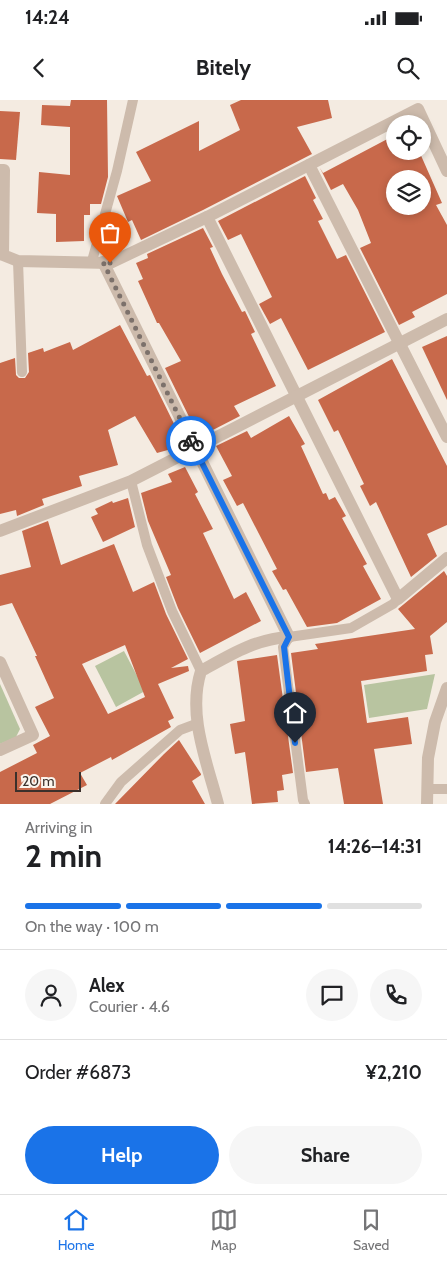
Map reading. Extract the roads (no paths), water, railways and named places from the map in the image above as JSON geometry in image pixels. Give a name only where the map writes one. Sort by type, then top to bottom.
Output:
[{"type":"street","points":[[0,170],[4,170],[2,255],[18,261],[110,263],[309,166],[416,104],[447,171]]},
{"type":"street","points":[[309,166],[447,437]]},
{"type":"street","points":[[207,217],[398,599],[447,558]]},
{"type":"street","points":[[97,262],[196,449],[289,637],[272,638],[251,644],[236,650],[201,671],[197,685],[196,724],[218,804]]},
{"type":"street","points":[[0,531],[131,481],[447,319]]},
{"type":"street","points":[[0,662],[32,735],[0,750]]},
{"type":"street","points":[[427,804],[428,758],[435,722],[447,688]]},
{"type":"lane","points":[[97,262],[134,100]]},
{"type":"lane","points":[[18,261],[22,372]]},
{"type":"lane","points":[[131,481],[147,545],[172,610],[201,671]]},
{"type":"lane","points":[[305,804],[284,647],[289,637],[351,628],[393,604],[398,599]]},
{"type":"lane","points":[[105,804],[121,782],[180,730],[196,724]]},
{"type":"lane","points":[[428,789],[447,789]]}]
